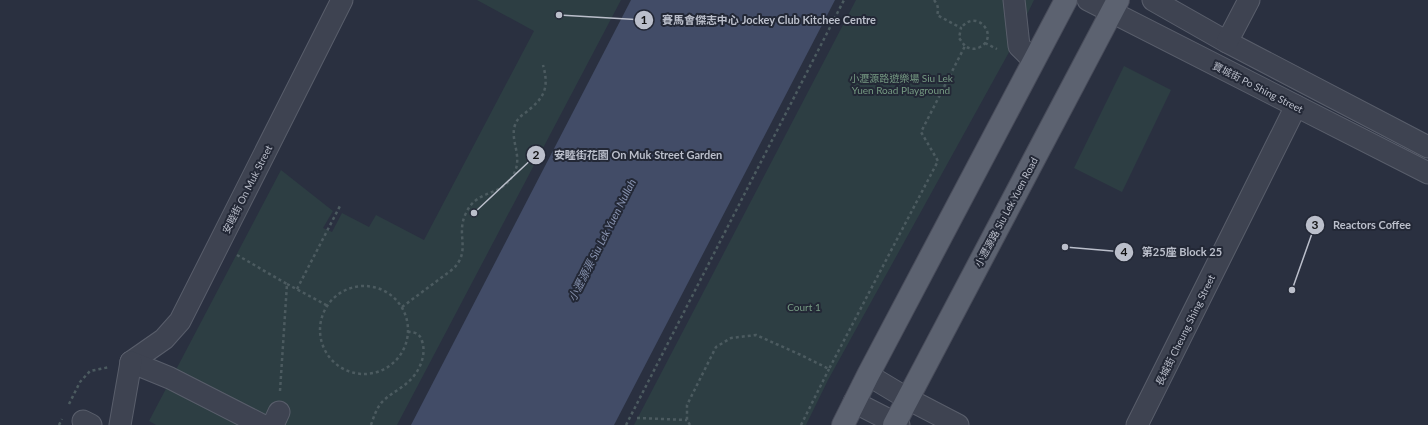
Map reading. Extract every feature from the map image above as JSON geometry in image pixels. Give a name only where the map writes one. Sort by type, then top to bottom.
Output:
[{"type":"main road","points":[[843,425],[1066,0]]},
{"type":"main road","name":"小瀝源路 Siu Lek Yuen Road","points":[[896,424],[1115,6]]},
{"type":"street","name":"安睦街 On Muk Street","points":[[132,362],[164,339],[180,321],[342,0]]},
{"type":"street","points":[[1014,0],[1019,46],[1034,60]]},
{"type":"street","name":"寶城街 Po Shing Street","points":[[1088,0],[1115,6],[1296,106],[1428,173]]},
{"type":"street","points":[[1153,0],[1227,42],[1428,148]]},
{"type":"street","points":[[1227,42],[1249,0]]},
{"type":"street","name":"長城街 Cheung Shing Street","points":[[1137,425],[1296,106]]},
{"type":"street","points":[[120,425],[132,362],[170,378],[262,425]]},
{"type":"street","points":[[868,375],[908,399],[958,425]]},
{"type":"street","points":[[854,402],[896,424]]},
{"type":"path","points":[[626,425],[844,0]]},
{"type":"path","points":[[934,0],[939,10],[937,15],[961,28]]},
{"type":"path","points":[[977,21],[984,25],[987,32],[987,39],[983,46],[972,49],[965,46],[959,38],[961,28],[966,22],[977,21]]},
{"type":"path","points":[[801,425],[938,161],[921,132],[965,46]]},
{"type":"path","points":[[402,307],[453,269],[458,263],[462,256],[464,247],[461,229],[466,211],[479,197],[498,189],[509,181],[516,169],[518,155],[514,130],[519,118],[539,101],[545,89],[546,77],[543,64]]},
{"type":"path","points":[[297,289],[342,204]]},
{"type":"path","points":[[234,253],[328,306]]},
{"type":"path","points":[[276,418],[287,284]]},
{"type":"path","points":[[365,286],[379,289],[392,296],[402,307],[407,319],[408,332],[406,347],[398,360],[387,369],[373,374],[358,374],[344,369],[332,360],[324,348],[321,334],[322,319],[328,306],[338,295],[351,288],[365,286]]},
{"type":"path","points":[[371,425],[376,411],[383,401],[408,383],[418,371],[423,357],[424,346],[421,336],[415,332],[408,332]]},
{"type":"path","points":[[690,425],[687,420],[687,405],[716,347],[731,338],[756,335],[829,369]]},
{"type":"path","points":[[80,419],[80,382],[90,371],[132,362]]},
{"type":"path","points":[[59,425],[62,418]]},
{"type":"path","points":[[637,418],[687,420]]},
{"type":"green space","points":[[477,0],[621,0],[397,425],[156,425],[149,421],[281,170],[333,211],[323,228],[332,232],[342,213],[369,227],[376,215],[424,240],[534,31]]},
{"type":"green space","name":"小瀝源路遊樂場 Siu Lek Yuen Road Playground","points":[[856,0],[1034,0],[1008,54],[828,380],[806,425],[634,425]]},
{"type":"green space","points":[[1124,66],[1171,90],[1122,192],[1074,168]]},
{"type":"water","name":"小瀝源渠 Siu Lek Yuen Nullah","points":[[631,0],[835,0],[614,425],[411,425]]},
{"type":"place","name":"賽馬會傑志中心 Jockey Club Kitchee Centre","points":[[559,15]]},
{"type":"place","name":"安睦街花園 On Muk Street Garden","points":[[474,213]]},
{"type":"place","name":"第25座 Block 25","points":[[1065,247]]},
{"type":"place","name":"Reactors Coffee","points":[[1292,290]]},
{"type":"park label","name":"Court 1","points":[[804,307]]}]
